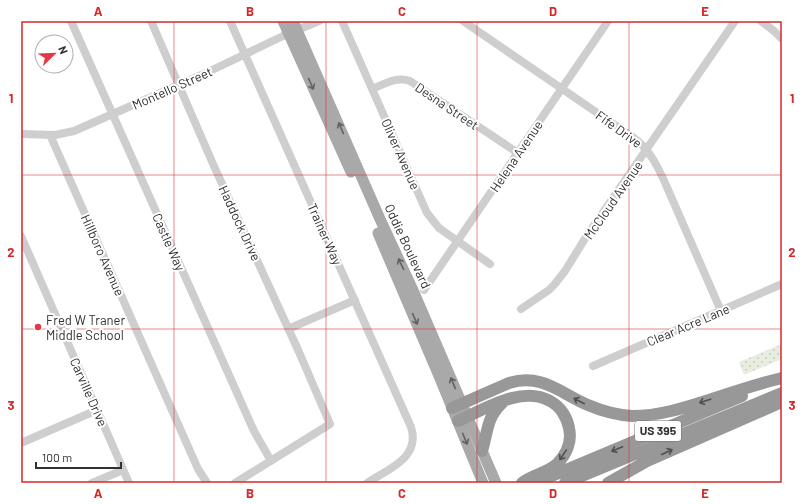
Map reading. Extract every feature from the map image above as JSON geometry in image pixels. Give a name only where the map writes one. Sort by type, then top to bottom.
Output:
[{"type":"highway","points":[[457,406],[518,380],[535,380],[555,387],[602,411],[631,416],[645,415],[675,410],[759,384],[782,379]]},
{"type":"highway","name":"US 395","points":[[527,482],[782,379]]},
{"type":"highway","name":"US 395","points":[[565,483],[782,393]]},
{"type":"highway","points":[[463,419],[506,400],[524,395],[532,395],[547,399],[560,408],[567,420],[569,428],[569,444],[565,455],[549,469],[527,482]]},
{"type":"highway","points":[[482,451],[491,417],[499,406],[506,400]]},
{"type":"highway","points":[[608,483],[647,461],[782,401]]},
{"type":"main road","name":"Oddie Boulevard","points":[[283,21],[293,28],[412,288],[457,406],[482,451],[496,483]]},
{"type":"main road","name":"Oddie Boulevard","points":[[463,419],[483,483]]},
{"type":"street","name":"Castle Way","points":[[71,21],[254,431],[271,461]]},
{"type":"street","name":"Haddock Drive","points":[[151,21],[213,164],[330,424],[271,461]]},
{"type":"street","name":"Trainer Way","points":[[230,21],[411,427],[413,440],[412,447],[405,458],[367,483]]},
{"type":"street","name":"Montello Street","points":[[21,134],[65,134],[74,131],[246,55],[293,28],[319,21]]},
{"type":"street","name":"Oliver Avenue","points":[[342,21],[428,213],[439,228],[490,264]]},
{"type":"street","name":"Fife Drive","points":[[463,21],[639,142],[647,150],[659,168],[721,311]]},
{"type":"street","name":"Helena Avenue","points":[[424,290],[608,21]]},
{"type":"street","name":"McCloud Avenue","points":[[521,310],[550,290],[560,278],[586,237],[735,21]]},
{"type":"street","points":[[761,21],[782,39]]},
{"type":"street","name":"Desna Street","points":[[372,89],[396,79],[406,79],[518,153]]},
{"type":"street","name":"Hillboro Avenue","points":[[50,134],[195,462],[207,483]]},
{"type":"street","name":"Carville Drive","points":[[21,236],[129,483]]},
{"type":"street","name":"Clear Acre Lane","points":[[594,366],[782,284]]},
{"type":"street","points":[[288,329],[355,300]]},
{"type":"street","points":[[21,443],[97,410]]},
{"type":"street","points":[[235,483],[271,461]]},
{"type":"street","points":[[92,483],[123,470]]},
{"type":"shaded area","points":[[782,344],[782,359],[744,375],[739,362]]},
{"type":"place","name":"Fred W Traner Middle School","points":[[38,327]]}]
